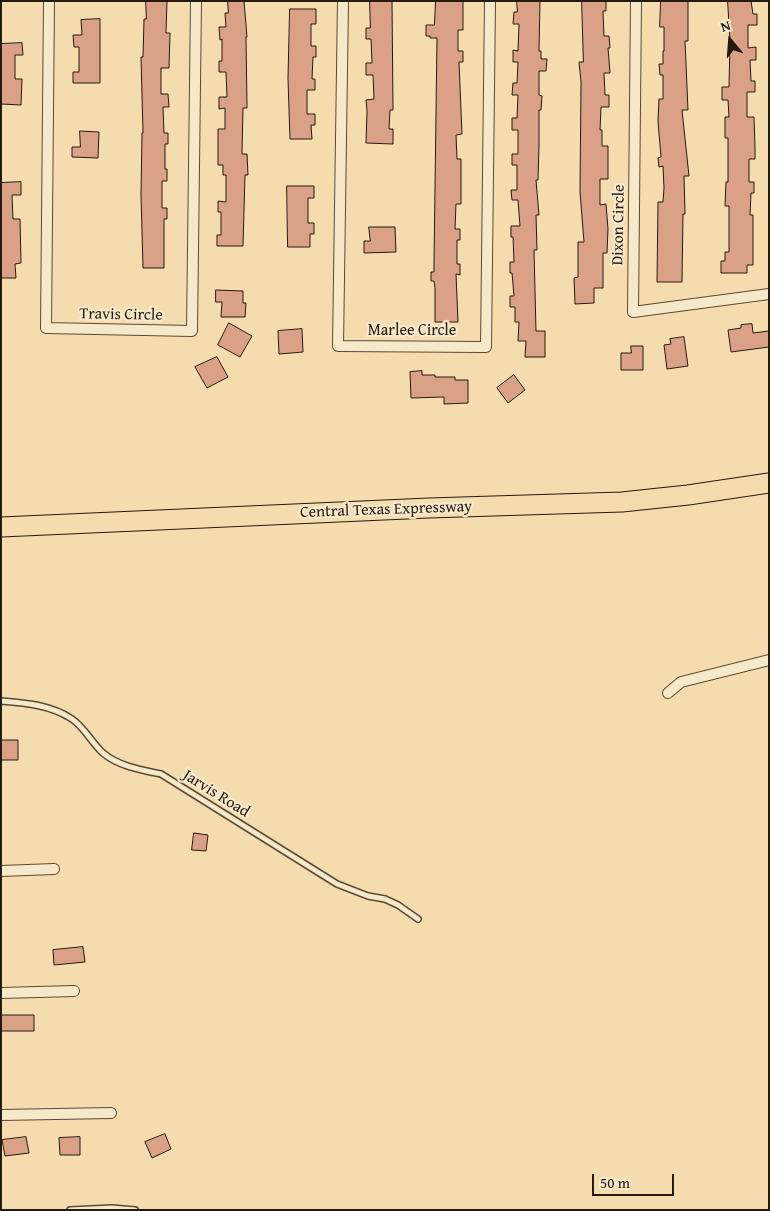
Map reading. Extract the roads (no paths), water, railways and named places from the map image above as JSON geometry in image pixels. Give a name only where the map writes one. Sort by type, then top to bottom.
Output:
[{"type":"highway","name":"Central Texas Expressway","points":[[1,528],[382,510],[622,502],[688,495],[769,482]]},
{"type":"street","name":"Travis Circle","points":[[49,1],[46,328],[192,331],[196,1]]},
{"type":"street","name":"Marlee Circle","points":[[342,1],[338,346],[486,347],[490,1]]},
{"type":"street","name":"Dixon Circle","points":[[636,1],[633,312],[769,294]]},
{"type":"street","points":[[668,693],[681,682],[769,660]]},
{"type":"street","points":[[1,871],[54,869]]},
{"type":"street","points":[[1,993],[74,991]]},
{"type":"street","points":[[1,1115],[111,1113]]},
{"type":"lane","name":"Jarvis Road","points":[[1,701],[30,703],[58,711],[74,720],[104,754],[128,766],[160,774],[337,884],[368,896],[385,899],[398,905],[418,919]]},
{"type":"lane","points":[[70,1210],[112,1208],[135,1210]]}]
